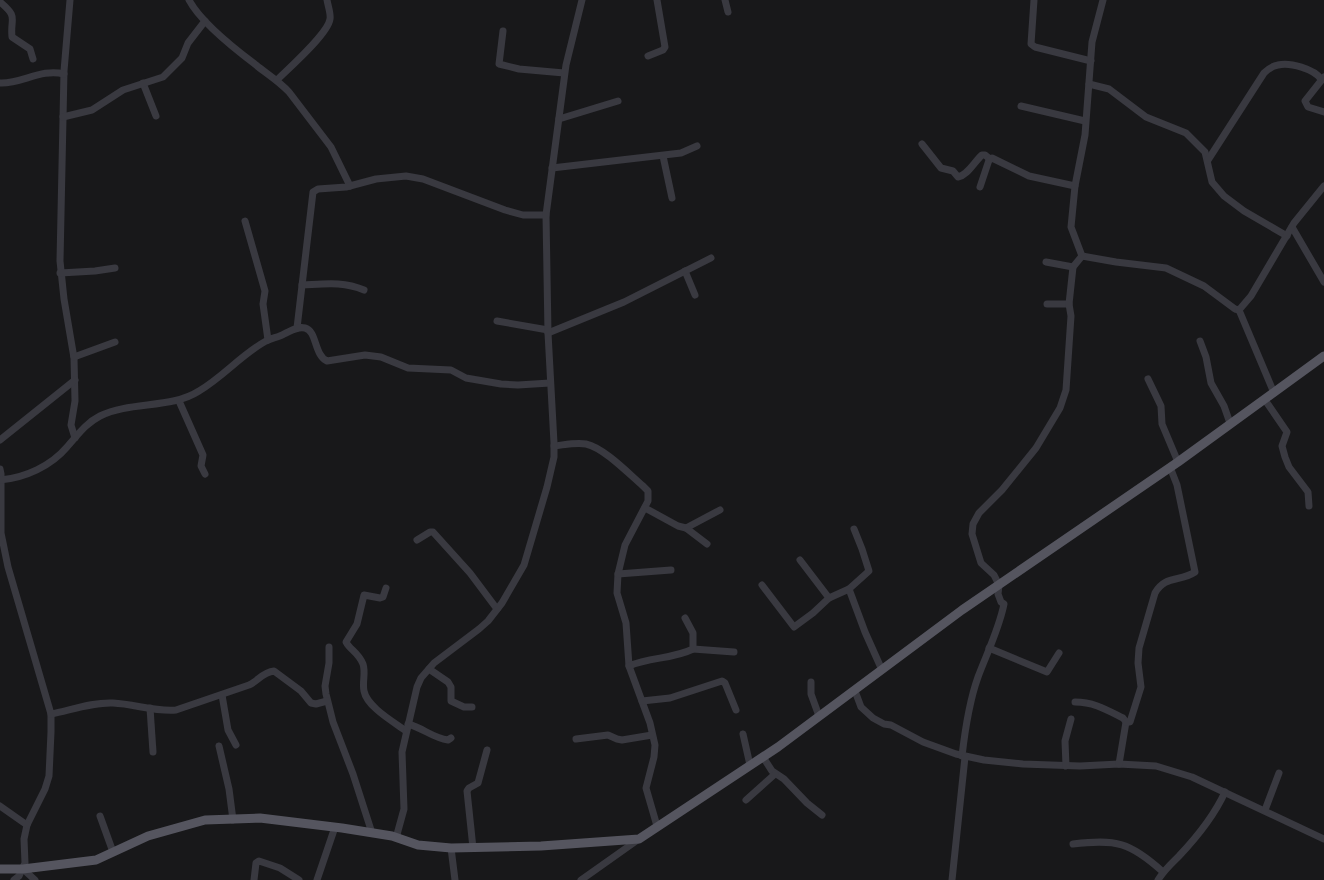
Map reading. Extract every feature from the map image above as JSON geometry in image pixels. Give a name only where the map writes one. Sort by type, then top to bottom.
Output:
[{"type":"main road","points":[[0,868],[23,869],[96,860],[148,836],[205,820],[260,818],[372,833],[396,838],[418,846],[451,848],[541,846],[639,839],[750,766],[998,585],[1178,462],[1324,356]]},
{"type":"street","points":[[70,0],[64,74],[60,273],[74,357],[76,401],[71,425],[75,438]]},
{"type":"street","points":[[188,0],[205,21],[289,92],[331,147],[350,186]]},
{"type":"street","points":[[277,80],[315,42],[328,26],[331,17],[327,0]]},
{"type":"street","points":[[396,838],[404,809],[401,762],[417,687],[429,669],[442,656],[488,621],[512,588],[524,565],[554,457],[548,331],[546,215],[564,73],[582,0]]},
{"type":"street","points":[[648,56],[664,50],[665,47],[657,0]]},
{"type":"street","points":[[725,0],[728,12]]},
{"type":"street","points":[[1034,0],[1031,44],[1034,47],[1091,61]]},
{"type":"street","points":[[1082,256],[1071,227],[1075,186],[1084,135],[1092,42],[1103,6],[1103,0]]},
{"type":"street","points":[[0,2],[12,13],[12,37],[30,49],[33,59]]},
{"type":"street","points":[[63,117],[92,110],[123,90],[163,77],[182,58],[188,43],[205,21]]},
{"type":"street","points":[[502,31],[498,62],[500,65],[519,69],[564,73]]},
{"type":"street","points":[[1208,160],[1264,73],[1273,66],[1280,64],[1289,65],[1315,73],[1323,78],[1305,101],[1308,107],[1324,112]]},
{"type":"street","points":[[0,83],[52,73],[64,74]]},
{"type":"street","points":[[143,83],[156,116]]},
{"type":"street","points":[[1089,84],[1109,90],[1146,117],[1186,133],[1205,152],[1212,182],[1224,196],[1244,211],[1287,236]]},
{"type":"street","points":[[559,120],[618,101]]},
{"type":"street","points":[[1021,106],[1084,121]]},
{"type":"street","points":[[922,144],[941,168],[953,171],[958,177],[962,177],[982,155],[985,155],[1029,176],[1075,186]]},
{"type":"street","points":[[552,168],[663,156],[681,153],[697,146]]},
{"type":"street","points":[[663,156],[672,198]]},
{"type":"street","points":[[980,187],[990,158]]},
{"type":"street","points":[[297,328],[313,192],[318,189],[350,186],[376,179],[406,176],[423,179],[505,210],[523,215],[546,215]]},
{"type":"street","points":[[1239,310],[1251,296],[1292,227],[1324,186]]},
{"type":"street","points":[[245,221],[265,291],[263,304],[268,340]]},
{"type":"street","points":[[1292,227],[1324,282]]},
{"type":"street","points":[[952,880],[968,716],[978,678],[1004,604],[1001,602],[998,594],[998,585],[994,575],[981,563],[972,534],[973,524],[979,513],[1002,490],[1036,448],[1060,408],[1066,390],[1070,326],[1069,304],[1073,267],[1082,256]]},
{"type":"street","points":[[1082,256],[1166,268],[1204,286],[1239,310],[1274,393]]},
{"type":"street","points":[[497,321],[548,331],[624,302],[711,258]]},
{"type":"street","points":[[1046,262],[1073,267]]},
{"type":"street","points":[[60,273],[115,268]]},
{"type":"street","points":[[685,271],[694,295]]},
{"type":"street","points":[[302,285],[340,283],[364,290]]},
{"type":"street","points":[[1047,304],[1069,304]]},
{"type":"street","points":[[0,480],[36,471],[59,456],[89,423],[110,412],[188,398],[212,383],[247,354],[268,340],[297,328],[306,328],[310,331],[321,357],[327,361],[365,355],[381,357],[408,368],[451,370],[466,378],[501,384],[518,385],[550,382]]},
{"type":"street","points":[[1200,341],[1206,357],[1211,383],[1224,406],[1230,424]]},
{"type":"street","points":[[74,357],[114,342]]},
{"type":"street","points":[[1148,379],[1161,406],[1162,424],[1178,462]]},
{"type":"street","points":[[0,440],[75,380]]},
{"type":"street","points":[[1265,400],[1287,432],[1282,446],[1285,457],[1289,467],[1308,492],[1309,506]]},
{"type":"street","points":[[179,401],[203,455],[200,466],[205,474]]},
{"type":"street","points":[[554,446],[586,444],[601,451],[648,491],[648,501],[628,539],[618,574],[617,594],[626,623],[629,666],[655,745],[646,788],[657,826]]},
{"type":"street","points":[[1126,722],[1130,722],[1141,687],[1138,663],[1139,648],[1145,622],[1155,593],[1159,585],[1166,581],[1195,572],[1177,485],[1170,467]]},
{"type":"street","points":[[0,469],[1,533],[8,567],[51,714],[49,776],[45,789],[27,825],[24,839],[26,857],[23,869],[14,880]]},
{"type":"street","points":[[645,508],[678,526],[686,528],[707,544]]},
{"type":"street","points":[[686,528],[720,510]]},
{"type":"street","points":[[762,585],[794,627],[829,598],[849,589],[869,571],[854,529]]},
{"type":"street","points":[[417,540],[433,532],[470,573],[497,609]]},
{"type":"street","points":[[800,560],[829,598]]},
{"type":"street","points":[[618,574],[671,570]]},
{"type":"street","points":[[386,588],[383,597],[364,596],[357,624],[346,642],[348,646],[356,651],[363,663],[365,675],[363,688],[366,700],[407,728],[420,727],[440,739],[448,740],[451,738]]},
{"type":"street","points":[[849,589],[882,670]]},
{"type":"street","points":[[685,618],[693,633],[693,649]]},
{"type":"street","points":[[329,647],[329,663],[325,686],[327,701],[372,833]]},
{"type":"street","points":[[990,648],[1047,672],[1059,653]]},
{"type":"street","points":[[629,666],[652,658],[687,652],[693,649],[734,652]]},
{"type":"street","points":[[429,669],[451,686],[451,701],[464,707],[472,707]]},
{"type":"street","points":[[51,714],[85,706],[113,703],[165,711],[176,710],[249,685],[256,682],[264,674],[274,671],[300,691],[311,703],[316,704],[327,701]]},
{"type":"street","points":[[642,701],[670,698],[722,681],[736,710]]},
{"type":"street","points":[[811,682],[811,694],[819,716]]},
{"type":"street","points":[[855,691],[861,707],[873,718],[932,746],[964,757],[1010,764],[1156,766],[1192,777],[1324,839]]},
{"type":"street","points":[[222,695],[228,730],[236,744]]},
{"type":"street","points":[[1075,702],[1086,702],[1100,706],[1123,718],[1126,722]]},
{"type":"street","points":[[150,708],[153,752]]},
{"type":"street","points":[[1066,766],[1066,741],[1070,719]]},
{"type":"street","points":[[1119,764],[1126,722]]},
{"type":"street","points":[[576,739],[608,734],[622,740],[652,735]]},
{"type":"street","points":[[743,734],[750,766]]},
{"type":"street","points":[[219,746],[229,789],[233,820]]},
{"type":"street","points":[[473,848],[467,792],[469,788],[478,783],[487,750]]},
{"type":"street","points":[[763,756],[775,774],[784,779],[807,803],[822,815]]},
{"type":"street","points":[[1265,810],[1279,773]]},
{"type":"street","points":[[746,800],[775,774]]},
{"type":"street","points":[[1158,880],[1204,827],[1218,808],[1225,792]]},
{"type":"street","points":[[0,806],[27,825]]},
{"type":"street","points":[[100,816],[113,852]]},
{"type":"street","points":[[317,880],[335,827]]},
{"type":"street","points":[[581,880],[639,839]]},
{"type":"street","points":[[1073,844],[1096,841],[1122,843],[1136,850],[1163,872]]},
{"type":"street","points":[[451,848],[455,880]]},
{"type":"street","points":[[254,880],[256,863],[259,861],[280,868],[299,880]]},
{"type":"street","points":[[23,869],[35,880]]}]
